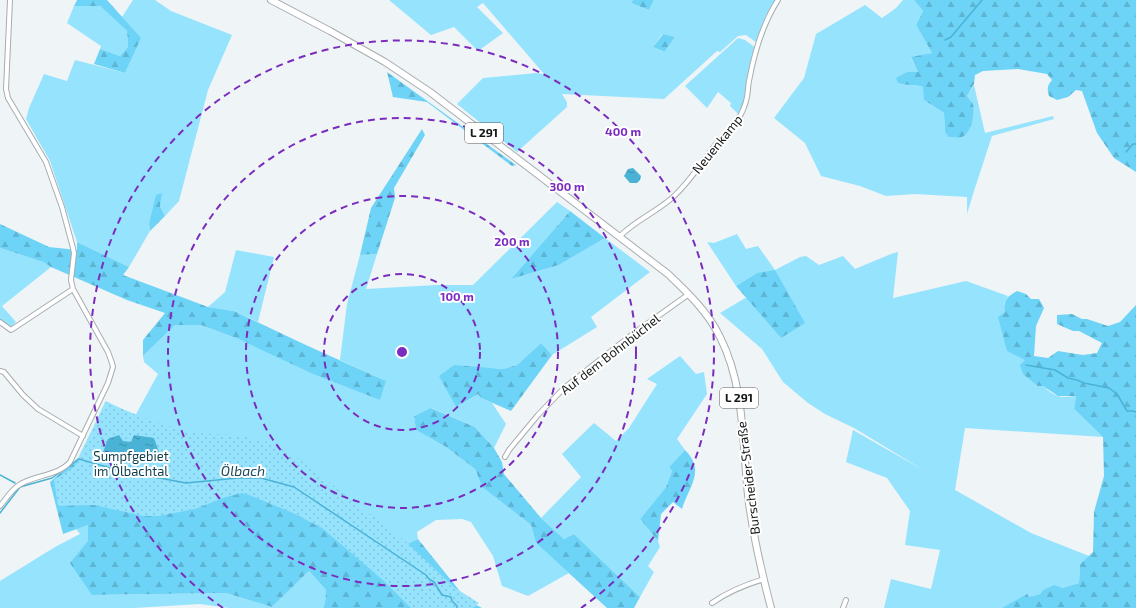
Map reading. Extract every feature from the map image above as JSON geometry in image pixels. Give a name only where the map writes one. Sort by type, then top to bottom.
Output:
[{"type":"main road","name":"Burscheider Straße","points":[[271,0],[385,62],[442,102],[668,274],[689,294],[708,317],[716,329],[724,346],[732,369],[740,407],[749,505],[771,608]]},
{"type":"street","points":[[0,506],[13,489],[19,484],[67,465],[83,436],[108,383],[112,371],[112,363],[108,352],[73,289],[71,280],[74,253],[62,207],[46,162],[8,98],[6,89],[10,0]]},
{"type":"street","name":"Neuenkamp","points":[[620,236],[626,230],[647,217],[674,196],[719,140],[727,134],[743,110],[758,46],[770,12],[778,0]]},
{"type":"street","points":[[0,322],[11,330],[73,289]]},
{"type":"street","name":"Auf dem Bohnbüchel","points":[[505,457],[538,415],[564,388],[630,336],[689,294]]},
{"type":"street","points":[[0,371],[4,372],[23,395],[38,409],[83,436]]},
{"type":"street","points":[[712,603],[739,587],[764,579]]},
{"type":"street","points":[[843,608],[846,600]]},
{"type":"green space","points":[[77,0],[107,0],[141,38],[125,73],[94,64],[100,49],[120,56],[128,47],[127,31],[100,6],[74,6]]},
{"type":"green space","points":[[133,0],[155,0],[171,11],[232,35],[208,90],[179,201],[165,216],[160,206],[161,193],[149,224],[150,231],[129,267],[77,242],[50,161],[26,119],[29,108],[44,74],[67,81],[75,60],[125,73],[140,39],[122,17]]},
{"type":"green space","points":[[389,0],[633,0],[631,3],[649,10],[654,0],[775,0],[766,16],[757,43],[746,35],[738,36],[720,52],[717,51],[664,99],[562,94],[567,102],[567,107],[517,152],[457,104],[483,78],[536,73],[544,74],[483,3],[477,7],[503,33],[478,51],[454,27],[431,35]],"holes":[[[662,34],[675,37],[663,52],[653,47]]]},
{"type":"green space","points":[[633,0],[654,0],[649,10],[631,3]]},
{"type":"green space","points":[[903,0],[914,0],[923,11],[916,25],[932,53],[911,58],[918,72],[907,72],[897,78],[898,83],[923,87],[930,104],[944,113],[945,132],[966,134],[974,112],[973,104],[967,96],[974,85],[985,133],[1053,116],[1054,119],[992,136],[967,214],[967,197],[915,194],[886,196],[860,186],[821,176],[805,143],[774,118],[804,78],[816,34],[865,5],[882,18],[896,8]]},
{"type":"green space","points":[[914,0],[1136,0],[1136,172],[1114,158],[1097,133],[1082,91],[1076,90],[1068,97],[1057,100],[1049,96],[1048,88],[1052,80],[1047,74],[1018,69],[983,71],[975,75],[974,84],[967,96],[974,108],[970,127],[962,137],[949,137],[945,132],[944,113],[924,100],[923,87],[898,83],[896,78],[907,72],[918,72],[911,57],[932,53],[916,25],[923,11]]},
{"type":"green space","points":[[74,6],[100,6],[127,31],[128,47],[120,56],[100,49],[101,46],[67,23]]},
{"type":"green space","points":[[663,34],[675,37],[664,52],[653,47]]},
{"type":"green space","points":[[738,38],[745,40],[756,48],[748,75],[743,106],[738,114],[730,106],[731,103],[718,92],[707,108],[685,86]]},
{"type":"green space","points":[[387,72],[516,165],[512,166],[427,102],[393,97]]},
{"type":"green space","points":[[422,129],[425,135],[394,188],[395,198],[377,254],[360,255],[371,208]]},
{"type":"green space","points":[[162,193],[160,206],[165,216],[150,231],[149,224],[156,195]]},
{"type":"green space","points":[[557,202],[570,211],[511,279],[559,265],[605,238],[650,272],[591,317],[597,327],[552,355],[541,343],[517,365],[503,369],[487,368],[440,376],[456,407],[478,394],[481,398],[492,403],[506,424],[494,448],[475,427],[432,408],[414,416],[416,430],[446,447],[475,469],[482,487],[531,525],[536,543],[569,573],[528,596],[502,586],[493,556],[471,522],[462,519],[436,520],[417,532],[418,539],[396,549],[115,467],[78,458],[106,401],[135,416],[158,374],[144,362],[143,356],[175,325],[201,325],[241,340],[386,381],[340,360],[347,304],[360,255],[377,254],[366,289],[436,285],[473,285]]},
{"type":"green space","points":[[570,211],[605,238],[559,265],[511,279]]},
{"type":"green space","points":[[0,224],[49,247],[77,250],[77,242],[129,267],[123,275],[208,307],[234,311],[386,381],[380,400],[311,373],[241,340],[201,325],[175,325],[143,356],[143,340],[165,313],[127,300],[51,267],[43,262],[0,248]]},
{"type":"green space","points":[[737,234],[746,249],[758,246],[775,270],[800,257],[806,256],[819,265],[843,256],[855,269],[898,252],[893,298],[966,281],[1008,296],[1004,304],[1024,356],[1039,381],[1048,390],[1060,397],[1076,396],[1074,409],[1103,437],[965,428],[955,490],[1031,533],[1089,556],[1080,564],[1079,583],[1062,588],[1043,590],[1040,594],[1002,608],[884,608],[891,579],[931,589],[940,550],[905,545],[910,511],[887,478],[846,462],[853,430],[925,471],[854,428],[825,414],[808,403],[783,382],[762,349],[720,313],[747,297],[781,338],[757,273],[736,286],[707,242],[714,243]]},
{"type":"green space","points":[[0,248],[43,262],[51,267],[2,306],[16,322],[11,327],[0,319]]},
{"type":"green space","points":[[236,250],[274,257],[258,322],[234,311],[208,307],[225,292]]},
{"type":"green space","points":[[775,270],[805,323],[781,338],[736,286],[757,273]]},
{"type":"green space","points":[[1017,291],[1026,294],[1031,299],[1039,299],[1044,308],[1036,326],[1034,356],[1048,358],[1058,351],[1083,355],[1097,353],[1102,343],[1079,331],[1073,331],[1057,324],[1057,315],[1072,314],[1082,319],[1087,319],[1108,326],[1120,322],[1136,305],[1136,608],[1002,608],[1027,594],[1029,597],[1040,594],[1043,590],[1054,585],[1062,588],[1079,583],[1080,564],[1093,552],[1094,512],[1104,476],[1103,437],[1074,409],[1076,396],[1058,396],[1043,386],[1038,386],[1023,374],[1020,365],[1025,360],[1007,351],[998,317],[1005,312],[1006,299]]},
{"type":"green space","points":[[541,343],[552,355],[511,411],[481,398],[478,394],[456,407],[439,376],[454,365],[503,369],[517,365]]},
{"type":"green space","points":[[680,356],[696,374],[704,372],[707,394],[677,439],[685,450],[669,467],[672,471],[666,487],[640,519],[658,541],[660,547],[648,566],[654,572],[640,597],[574,534],[564,539],[541,518],[581,477],[562,454],[594,423],[616,441],[629,428],[657,384],[647,379]]},
{"type":"green space","name":"Sumpfgebiet im Ölbachtal","points":[[105,402],[150,420],[192,433],[237,435],[277,444],[325,478],[367,515],[370,514],[403,539],[455,588],[479,603],[473,608],[411,608],[384,581],[322,528],[293,513],[242,493],[226,497],[195,509],[158,516],[144,516],[94,505],[58,506],[54,480],[75,466]]},
{"type":"green space","points":[[431,408],[475,427],[494,448],[502,462],[504,474],[541,518],[564,539],[574,534],[640,597],[634,608],[607,608],[536,543],[531,525],[482,487],[475,469],[446,447],[416,430],[414,416]]},
{"type":"green space","points":[[685,450],[694,465],[695,472],[692,486],[682,509],[673,502],[661,514],[658,541],[640,519],[666,487],[672,471],[669,467]]},
{"type":"green space","points":[[78,458],[116,467],[238,479],[343,493],[396,549],[418,539],[467,600],[482,608],[323,608],[326,590],[309,571],[272,607],[226,593],[92,595],[70,563],[88,541],[88,525],[63,534],[50,482]]},
{"type":"green space","points":[[88,525],[92,595],[226,593],[272,607],[309,571],[326,590],[325,603],[323,608],[229,608],[200,604],[134,608],[0,608],[0,581],[55,547],[80,534],[76,529]]},
{"type":"water","points":[[633,168],[641,176],[637,183],[630,183],[624,176],[628,169]]},
{"type":"water","points":[[119,435],[123,441],[131,442],[134,435],[154,438],[160,455],[149,460],[115,458],[103,452],[108,439]]},
{"type":"waterway","points":[[945,40],[951,37],[982,0]]},
{"type":"waterway","points":[[1126,152],[1133,144],[1136,144]]},
{"type":"waterway","points":[[1026,365],[1055,370],[1068,378],[1109,388],[1117,394],[1127,411],[1136,412]]},
{"type":"waterway","name":"Ölbach","points":[[0,513],[20,487],[52,478],[79,459],[117,470],[186,483],[238,478],[261,478],[294,487],[426,575],[434,582],[442,595],[451,597],[457,608]]},
{"type":"waterway","name":"Ölbach","points":[[0,475],[15,483]]}]
